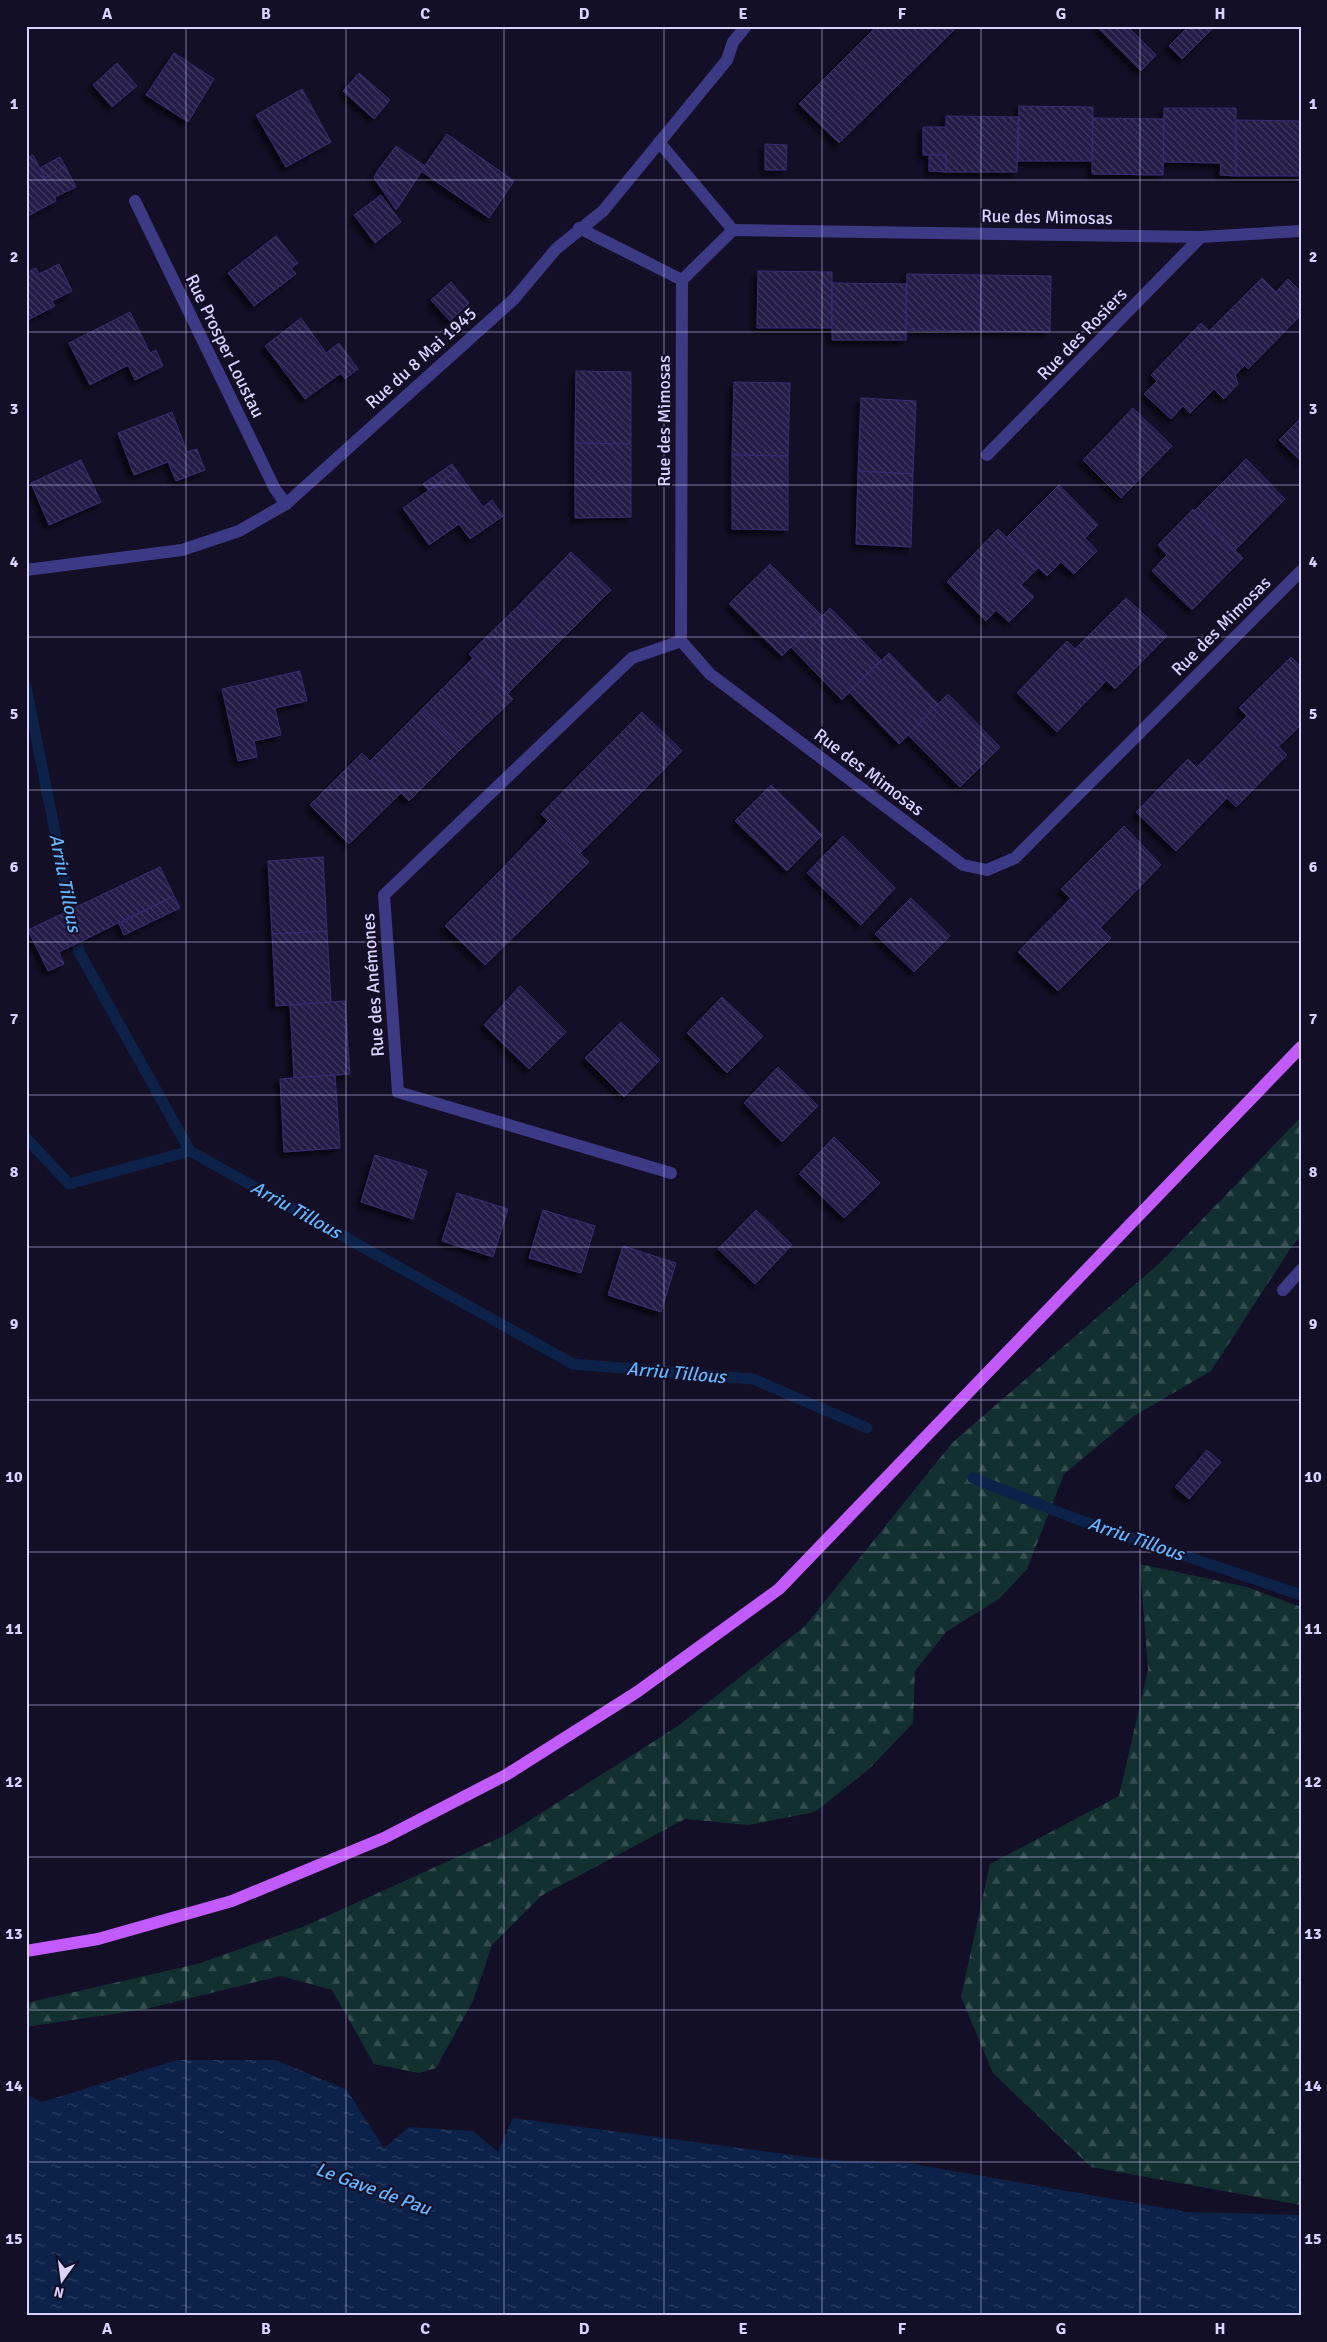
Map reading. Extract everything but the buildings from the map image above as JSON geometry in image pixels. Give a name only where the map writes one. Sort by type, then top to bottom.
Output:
[{"type":"main road","points":[[26,1951],[98,1940],[232,1901],[384,1838],[506,1775],[637,1692],[779,1589],[1301,1047]]},
{"type":"street","name":"Rue du 8 Mai 1945","points":[[29,569],[182,550],[239,532],[286,504],[514,299],[556,249],[579,228],[603,212],[727,60],[733,42],[746,26]]},
{"type":"street","points":[[579,228],[682,280],[733,230],[659,142]]},
{"type":"street","name":"Rue Prosper Loustau","points":[[135,202],[275,489],[286,504]]},
{"type":"street","name":"Rue des Mimosas","points":[[733,230],[1201,237],[1301,231]]},
{"type":"street","name":"Rue des Rosiers","points":[[987,455],[1201,237]]},
{"type":"street","name":"Rue des Mimosas","points":[[682,280],[681,641],[710,674],[962,865],[987,870],[1015,858],[1301,570]]},
{"type":"street","name":"Rue des Anémones","points":[[672,1173],[398,1092],[384,895],[632,658],[681,641]]},
{"type":"street","points":[[1283,1290],[1301,1270]]},
{"type":"green space","points":[[1301,1117],[1301,1236],[1292,1246],[1211,1371],[1134,1416],[1064,1474],[1027,1569],[1000,1598],[946,1632],[915,1671],[913,1723],[869,1769],[815,1812],[748,1825],[685,1819],[541,1896],[492,1945],[473,2001],[436,2068],[419,2073],[374,2064],[332,1990],[281,1976],[146,2009],[26,2027],[26,2003],[197,1964],[305,1926],[508,1834],[678,1726],[805,1626],[952,1443],[1161,1262]]},
{"type":"green space","points":[[1140,1564],[1247,1587],[1301,1607],[1301,2205],[1091,2167],[993,2073],[961,1997],[990,1864],[1119,1796],[1148,1670]]},
{"type":"water","name":"Le Gave de Pau","points":[[177,2060],[276,2060],[347,2090],[384,2148],[409,2127],[473,2131],[498,2152],[513,2118],[831,2160],[908,2163],[1187,2212],[1301,2215],[1301,2316],[26,2316],[26,2107]]},
{"type":"waterway","name":"Arriu Tillous","points":[[26,686],[79,952],[190,1151],[573,1364],[753,1379],[867,1428]]},
{"type":"waterway","points":[[26,1138],[69,1184],[190,1151]]},
{"type":"waterway","name":"Arriu Tillous","points":[[973,1478],[1079,1520],[1301,1595]]},
{"type":"waterway","points":[[26,2100],[47,2111]]}]
